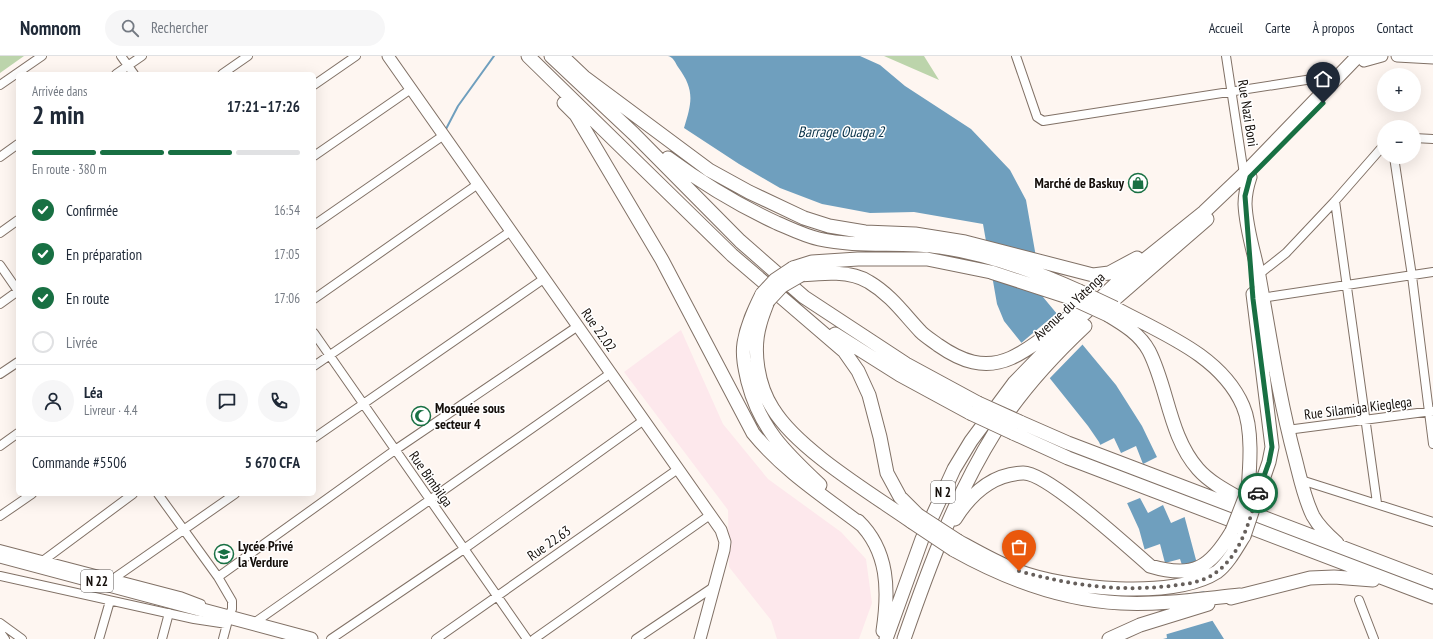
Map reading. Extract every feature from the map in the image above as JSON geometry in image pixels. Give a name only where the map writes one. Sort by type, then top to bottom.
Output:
[{"type":"main road","points":[[519,56],[576,115],[662,260],[753,433],[775,458],[804,482],[863,526]]},
{"type":"main road","points":[[528,56],[732,255],[844,351],[858,371],[870,402],[887,473],[900,497],[915,518]]},
{"type":"main road","points":[[551,56],[634,134],[740,241],[804,297],[1013,433],[1068,458],[1387,581],[1433,597]]},
{"type":"main road","points":[[562,56],[584,77],[709,170],[749,192],[804,218],[828,226],[865,232],[940,237],[987,252],[1042,274],[1075,295],[1173,339],[1213,364],[1231,386],[1243,407],[1250,439],[1253,492]]},
{"type":"main road","name":"Avenue du Yatenga","points":[[1071,327],[1106,307],[1209,218],[1339,75],[1364,58]]},
{"type":"main road","name":"Avenue du Yatenga","points":[[904,639],[955,504],[985,449],[1037,367],[1071,327],[1122,278],[1247,176],[1364,58]]},
{"type":"main road","points":[[634,134],[697,179],[749,210],[797,232],[818,239],[838,242],[940,247],[987,252],[1037,260],[1093,275],[1110,273],[1165,242]]},
{"type":"main road","points":[[956,545],[1019,571],[1062,582],[1104,588],[1153,588],[1201,574],[1214,557],[1238,533],[1253,492],[1269,462],[1272,447],[1253,299],[1250,242],[1245,204],[1247,176]]},
{"type":"main road","points":[[1250,242],[1258,275],[1261,298],[1287,430],[1301,480],[1313,515],[1321,528],[1341,547]]},
{"type":"main road","points":[[881,639],[887,597],[885,567],[877,547],[863,526],[777,442],[761,419],[751,392],[744,364],[744,343],[749,325],[765,298],[782,286],[797,271],[812,262],[927,259],[991,272],[1044,289],[1075,295]]},
{"type":"main road","points":[[797,271],[849,275],[868,281],[892,298],[922,334],[948,352],[972,363],[990,364],[1010,358],[1071,327]]},
{"type":"main road","points":[[765,298],[759,325],[756,353],[761,382],[773,410],[803,443],[833,466],[956,545],[981,565],[1014,580],[1060,593],[1120,603],[1208,601],[1310,578],[1334,577],[1387,581]]},
{"type":"main road","points":[[796,309],[900,375],[974,408],[1020,422],[1100,455],[1433,582]]},
{"type":"main road","points":[[1111,312],[1138,336],[1149,350],[1183,445],[1198,469],[1213,482],[1284,525]]},
{"type":"main road","name":"Avenue du Yatenga","points":[[886,639],[922,539],[954,469],[990,415],[1014,383],[1037,367]]},
{"type":"main road","points":[[936,552],[962,508],[979,488],[997,479],[1023,473],[1045,480],[1078,505],[1150,566],[1201,574]]},
{"type":"main road","name":"N 22","points":[[0,556],[228,620],[282,639]]},
{"type":"main road","name":"N 22","points":[[0,562],[228,620],[254,623],[311,639]]},
{"type":"main road","points":[[874,639],[887,597]]},
{"type":"main road","points":[[1109,639],[1140,625],[1208,601]]},
{"type":"street","points":[[19,72],[42,56]]},
{"type":"street","points":[[121,56],[132,72]]},
{"type":"street","points":[[119,72],[142,56]]},
{"type":"street","points":[[225,72],[248,56]]},
{"type":"street","points":[[316,84],[356,56]]},
{"type":"street","name":"Rue 22.02","points":[[388,56],[721,530],[725,542],[716,586],[700,639]]},
{"type":"street","points":[[1016,56],[1037,117],[1040,121],[1339,75]]},
{"type":"street","name":"Rue Nazi Boni","points":[[1226,56],[1231,92],[1247,176]]},
{"type":"street","points":[[1364,58],[1382,56]]},
{"type":"street","points":[[1397,56],[1433,58]]},
{"type":"street","points":[[0,85],[16,74]]},
{"type":"street","points":[[316,155],[411,89]]},
{"type":"street","points":[[316,223],[444,135]]},
{"type":"street","points":[[1421,138],[1433,139]]},
{"type":"street","points":[[0,157],[16,145]]},
{"type":"street","points":[[1258,275],[1286,252],[1377,153]]},
{"type":"street","points":[[1395,164],[1431,411],[1433,444]]},
{"type":"street","points":[[316,298],[478,184]]},
{"type":"street","points":[[1334,201],[1377,503]]},
{"type":"street","points":[[0,233],[16,221]]},
{"type":"street","points":[[316,365],[511,231]]},
{"type":"street","points":[[0,265],[16,288]]},
{"type":"street","points":[[1261,298],[1433,272]]},
{"type":"street","points":[[316,437],[545,278]]},
{"type":"street","points":[[0,304],[16,292]]},
{"type":"street","points":[[218,577],[395,450],[578,326]]},
{"type":"street","name":"Rue Bimbilga","points":[[316,336],[527,639]]},
{"type":"street","points":[[0,374],[16,363]]},
{"type":"street","points":[[254,623],[611,373]]},
{"type":"street","name":"Rue Silamiga Kieglega","points":[[1287,430],[1431,411]]},
{"type":"street","points":[[331,639],[464,549],[644,420]]},
{"type":"street","points":[[0,446],[16,434]]},
{"type":"street","name":"Rue 22.63","points":[[436,639],[678,469]]},
{"type":"street","points":[[1301,480],[1433,522]]},
{"type":"street","points":[[0,516],[29,496]]},
{"type":"street","points":[[44,560],[130,496]]},
{"type":"street","points":[[159,496],[218,577],[232,601],[223,639]]},
{"type":"street","points":[[113,579],[232,496]]},
{"type":"street","points":[[534,639],[710,515]]},
{"type":"street","points":[[0,549],[180,596],[228,620]]},
{"type":"street","points":[[0,576],[194,619],[228,620]]},
{"type":"street","points":[[636,639],[716,586]]},
{"type":"street","points":[[1359,600],[1374,639]]},
{"type":"street","points":[[100,639],[110,601]]},
{"type":"street","points":[[162,639],[169,613]]},
{"type":"street","points":[[0,623],[22,639]]},
{"type":"street","points":[[0,632],[5,639]]},
{"type":"shaded area","points":[[681,330],[723,424],[768,479],[841,532],[866,559],[872,603],[859,639],[777,639],[771,620],[729,567],[728,510],[624,372]]},
{"type":"green space","points":[[0,56],[24,56],[0,73]]},
{"type":"green space","points":[[884,56],[924,56],[939,80]]},
{"type":"water","name":"Barrage Ouaga 2","points":[[668,56],[860,56],[880,65],[905,86],[971,129],[1010,170],[1026,200],[1043,297],[1116,385],[1142,426],[1183,511],[1212,620],[1224,639],[1163,639],[1167,638],[1165,624],[1139,529],[1099,442],[1088,426],[1004,321],[997,304],[983,224],[914,212],[870,213],[822,204],[780,188],[739,164],[684,128],[689,111],[689,90],[683,75],[675,62]]},
{"type":"pier","points":[[1058,312],[1084,343],[1049,379],[1020,344]]},
{"type":"pier","points":[[1114,438],[1121,453],[1136,446],[1143,464],[1159,456],[1187,516],[1171,523],[1163,505],[1148,513],[1140,498],[1125,504],[1098,446]]},
{"type":"pier","points":[[1160,544],[1165,563],[1180,559],[1183,568],[1199,564],[1206,591],[1156,598],[1143,550]]},
{"type":"pier","points":[[1208,595],[1215,620],[1164,635],[1157,600]]},
{"type":"waterway","points":[[446,129],[458,106],[494,56]]},
{"type":"way so far","points":[[1019,571],[1062,582],[1104,588],[1153,588],[1180,585],[1202,580],[1219,571],[1234,552],[1244,536],[1258,493]]},
{"type":"place","name":"Marché de Baskuy","points":[[1138,183]]},
{"type":"place","name":"Mosquée sous secteur 4","points":[[421,416]]},
{"type":"place","name":"Lycée Privé la Verdure","points":[[224,554]]},
{"type":"route","points":[[1258,493],[1269,462],[1272,447],[1253,299],[1250,242],[1245,196],[1250,177],[1323,103]]}]
